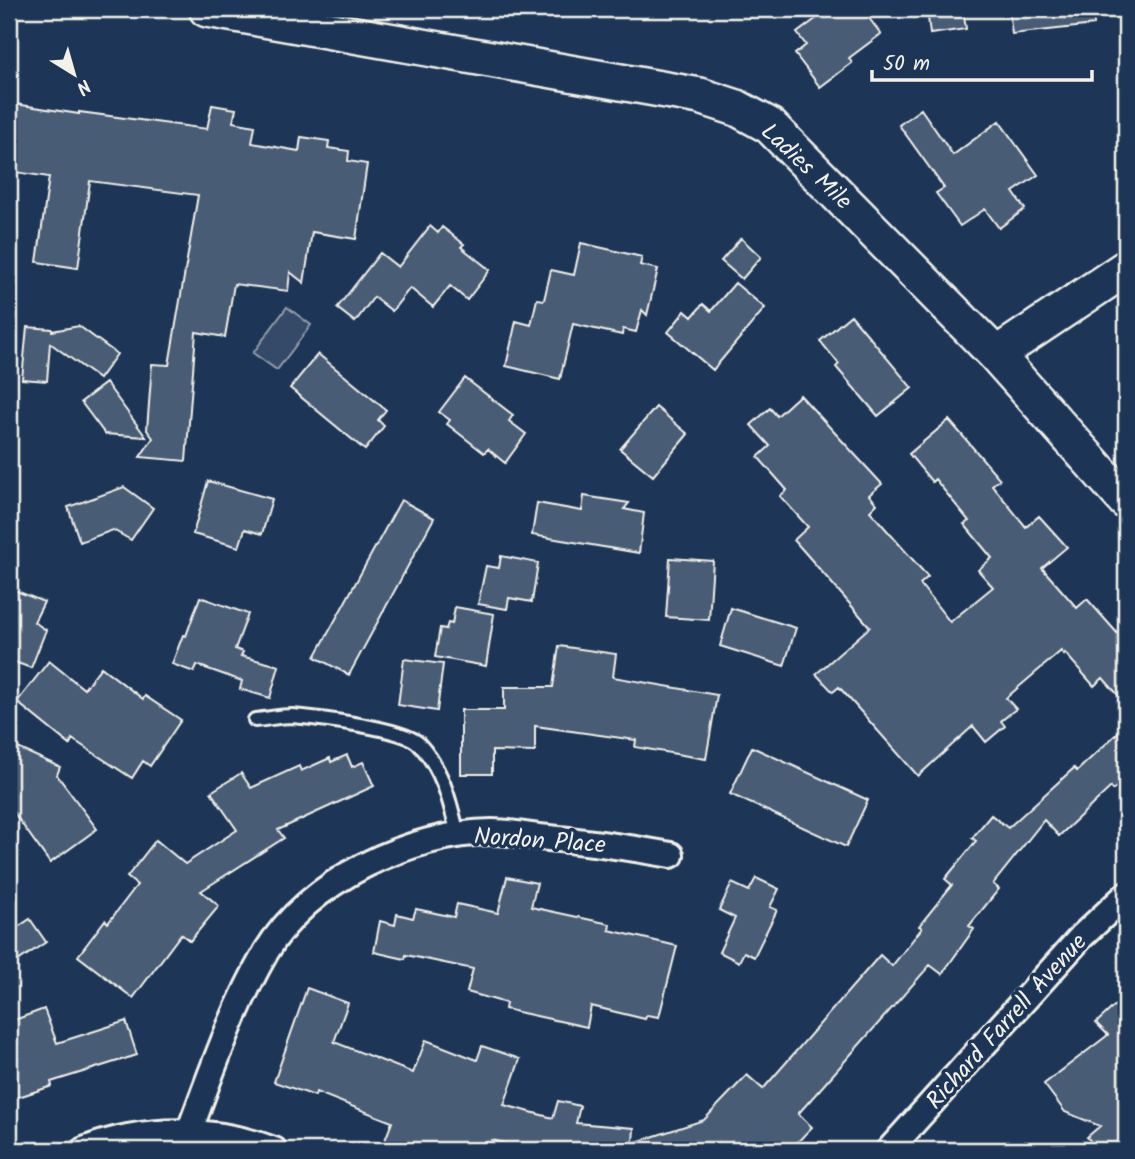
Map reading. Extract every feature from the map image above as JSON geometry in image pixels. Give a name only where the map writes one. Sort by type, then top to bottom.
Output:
[{"type":"main road","name":"Ladies Mile","points":[[207,9],[681,92],[737,108],[770,126],[996,355],[1126,501]]},
{"type":"main road","points":[[996,355],[1126,268]]},
{"type":"street","name":"Nordon Place","points":[[189,1132],[231,1020],[267,950],[284,927],[312,899],[352,872],[408,847],[458,835],[493,832],[612,844],[671,855]]},
{"type":"street","name":"Richard Farrell Avenue","points":[[889,1150],[1082,936],[1126,895]]},
{"type":"street","points":[[84,1150],[123,1139],[158,1133],[189,1132],[224,1136],[274,1150]]},
{"type":"lane","points":[[255,720],[290,716],[391,732],[415,740],[431,758],[445,784],[458,835]]},
{"type":"shaded area","points":[[287,307],[311,325],[277,370],[253,353]]},
{"type":"building","points":[[829,9],[862,9],[881,34],[849,58],[852,63],[820,87],[795,54],[806,45],[797,33]]},
{"type":"building","points":[[927,9],[963,9],[966,29],[930,34]]},
{"type":"building","points":[[1009,9],[1093,9],[1094,25],[1012,34]]},
{"type":"building","points":[[9,103],[207,129],[212,105],[236,109],[233,122],[255,126],[252,143],[299,151],[301,137],[329,141],[328,148],[349,151],[348,161],[367,164],[356,239],[312,232],[304,283],[290,272],[288,291],[234,284],[225,337],[196,332],[186,461],[140,457],[153,438],[147,430],[152,364],[169,365],[198,195],[90,181],[78,268],[37,262],[49,177],[9,171]]},
{"type":"building","points":[[921,109],[953,155],[999,121],[1038,175],[1013,192],[1025,209],[999,228],[985,209],[960,226],[936,193],[944,188],[899,125]]},
{"type":"building","points":[[430,226],[438,233],[442,227],[464,244],[461,247],[490,270],[467,300],[450,286],[433,307],[410,288],[392,311],[374,297],[355,322],[337,308],[380,253],[398,267]]},
{"type":"building","points":[[741,238],[761,257],[742,279],[721,261]]},
{"type":"building","points":[[581,243],[642,257],[640,265],[658,269],[647,315],[642,310],[636,332],[623,329],[622,335],[573,324],[560,379],[506,366],[516,321],[531,325],[537,299],[544,300],[551,270],[574,275]]},
{"type":"building","points":[[735,283],[765,308],[713,370],[668,332],[685,311],[692,317],[703,304],[711,311]]},
{"type":"building","points":[[851,315],[912,388],[878,416],[836,367],[839,364],[820,341]]},
{"type":"building","points":[[79,326],[117,354],[99,379],[50,343],[47,381],[22,379],[27,327],[52,331]]},
{"type":"building","points":[[318,354],[386,410],[378,420],[384,426],[365,450],[290,388]]},
{"type":"building","points":[[465,378],[513,415],[509,421],[526,434],[505,463],[488,449],[484,453],[447,424],[450,420],[439,412]]},
{"type":"building","points":[[106,383],[146,437],[105,434],[81,402]]},
{"type":"building","points":[[800,395],[882,484],[869,495],[877,504],[870,511],[928,577],[920,584],[950,622],[993,587],[978,570],[992,558],[964,524],[969,521],[935,479],[932,482],[909,454],[949,420],[1000,479],[992,485],[1026,527],[1039,516],[1067,547],[1042,568],[1077,608],[1087,599],[1126,643],[1126,704],[1103,678],[1094,686],[1061,651],[1006,698],[1016,709],[1001,721],[1005,726],[986,742],[973,726],[918,776],[839,687],[833,692],[816,674],[870,627],[794,540],[808,527],[780,496],[787,490],[758,457],[770,446],[751,425],[770,408],[777,416]]},
{"type":"building","points":[[656,407],[688,434],[653,476],[620,449]]},
{"type":"building","points":[[208,481],[272,499],[262,534],[245,529],[239,547],[193,534]]},
{"type":"building","points":[[124,487],[153,508],[131,540],[113,530],[80,542],[68,507]]},
{"type":"building","points":[[584,496],[629,503],[624,509],[644,513],[639,553],[532,535],[537,503],[582,511]]},
{"type":"building","points":[[401,500],[434,518],[349,675],[315,657]]},
{"type":"building","points":[[501,556],[538,563],[532,602],[509,598],[507,609],[478,604],[486,566],[499,568]]},
{"type":"building","points":[[670,558],[713,561],[709,620],[666,617]]},
{"type":"building","points":[[9,588],[44,602],[34,622],[46,630],[31,668],[9,660]]},
{"type":"building","points":[[200,597],[248,614],[235,649],[243,652],[241,656],[279,666],[270,698],[240,689],[242,681],[197,665],[194,672],[172,664],[183,635],[186,636]]},
{"type":"building","points":[[455,607],[494,614],[486,666],[435,657],[440,628],[446,629],[448,623],[452,624]]},
{"type":"building","points":[[731,608],[796,628],[784,666],[720,646]]},
{"type":"building","points":[[559,646],[616,654],[613,677],[717,695],[706,759],[635,747],[636,740],[535,726],[535,752],[492,751],[492,774],[461,774],[461,710],[504,710],[504,687],[553,687]]},
{"type":"building","points":[[404,659],[443,664],[437,711],[398,705]]},
{"type":"building","points":[[49,661],[84,689],[101,667],[143,699],[145,696],[181,720],[150,766],[143,761],[132,778],[72,739],[70,745],[17,702]]},
{"type":"building","points":[[1126,725],[1126,778],[1113,790],[1111,787],[1059,836],[1044,820],[993,884],[999,889],[969,926],[974,929],[942,974],[930,965],[798,1114],[812,1127],[790,1150],[532,1150],[492,1140],[488,1150],[401,1150],[384,1143],[392,1122],[316,1092],[315,1096],[274,1082],[307,988],[348,1003],[334,1042],[413,1073],[426,1040],[477,1060],[482,1046],[520,1059],[504,1105],[553,1118],[558,1101],[580,1106],[576,1123],[634,1128],[633,1143],[704,1120],[747,1075],[763,1089],[880,955],[892,966],[922,928],[919,926],[952,885],[945,879],[976,841],[972,838],[991,815],[1008,828],[1074,768],[1077,771]]},
{"type":"building","points":[[9,744],[60,767],[57,775],[97,829],[50,863],[9,806]]},
{"type":"building","points":[[752,747],[868,800],[846,847],[730,794]]},
{"type":"building","points":[[347,755],[352,767],[363,762],[374,786],[278,830],[284,838],[201,891],[219,906],[190,941],[181,934],[133,998],[78,956],[105,920],[108,923],[137,885],[127,877],[156,840],[185,864],[237,830],[211,792],[241,773],[251,788],[299,766],[301,771],[330,758],[331,762]]},
{"type":"building","points":[[507,877],[537,883],[531,907],[610,924],[609,930],[677,946],[659,1017],[647,1015],[645,1019],[591,1006],[587,1027],[518,1012],[505,1009],[506,1003],[467,992],[473,969],[406,955],[405,959],[374,952],[380,921],[395,925],[397,914],[413,918],[416,909],[454,917],[457,904],[498,913]]},
{"type":"building","points":[[756,878],[779,889],[770,907],[777,910],[754,957],[744,952],[739,962],[719,952],[735,918],[719,910],[732,883],[749,891]]},
{"type":"building","points":[[30,919],[46,942],[9,967],[9,933]]},
{"type":"building","points":[[1126,995],[1126,1150],[1098,1150],[1087,1137],[1100,1126],[1065,1112],[1044,1084],[1108,1035],[1096,1023]]},
{"type":"building","points":[[44,1009],[57,1043],[126,1021],[137,1055],[51,1082],[52,1086],[9,1100],[9,1022]]}]
